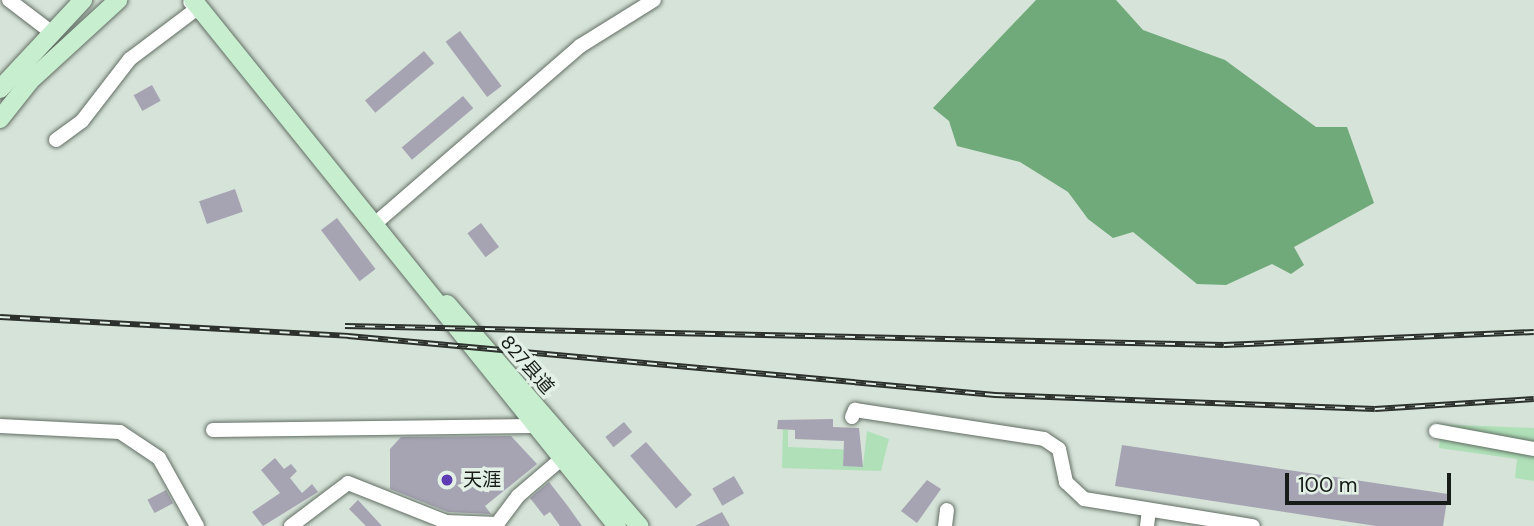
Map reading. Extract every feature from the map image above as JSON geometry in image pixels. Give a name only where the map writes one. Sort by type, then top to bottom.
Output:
[{"type":"main road","points":[[0,89],[83,0]]},
{"type":"main road","points":[[0,118],[118,0]]},
{"type":"main road","name":"827县道","points":[[196,4],[380,227],[639,526]]},
{"type":"main road","name":"827县道","points":[[380,227],[531,426],[617,526]]},
{"type":"street","points":[[9,0],[51,32]]},
{"type":"street","points":[[100,16],[129,0]]},
{"type":"street","points":[[380,227],[580,46],[654,0]]},
{"type":"street","points":[[56,140],[82,121],[130,59],[196,4]]},
{"type":"street","points":[[852,417],[855,410],[1051,441],[1073,492],[1149,510],[1253,526]]},
{"type":"street","points":[[0,426],[120,432],[159,458],[197,526]]},
{"type":"street","points":[[213,429],[531,426]]},
{"type":"street","points":[[1436,431],[1534,449]]},
{"type":"street","points":[[291,526],[348,483],[446,522],[497,524],[560,460]]},
{"type":"street","points":[[945,526],[947,510]]},
{"type":"street","points":[[1146,526],[1149,510]]},
{"type":"shaded area","points":[[1036,0],[1116,0],[1143,30],[1225,60],[1316,127],[1347,127],[1374,203],[1294,247],[1304,265],[1291,274],[1272,264],[1226,285],[1197,284],[1133,232],[1113,238],[1088,219],[1068,192],[1020,162],[957,146],[949,121],[933,108]]},
{"type":"shaded area","points":[[1431,424],[1534,428],[1534,446],[1431,427]]},
{"type":"shaded area","points":[[783,429],[788,430],[788,447],[857,450],[857,455],[843,455],[843,466],[863,466],[867,431],[889,439],[881,471],[782,468]]},
{"type":"shaded area","points":[[1440,435],[1534,452],[1534,481],[1515,478],[1517,459],[1439,448]]},
{"type":"building","points":[[460,31],[502,86],[487,97],[446,42]]},
{"type":"building","points":[[424,51],[434,63],[375,113],[365,100]]},
{"type":"building","points":[[152,85],[161,101],[142,111],[134,95]]},
{"type":"building","points":[[463,96],[473,108],[412,160],[402,147]]},
{"type":"building","points":[[235,189],[243,212],[207,224],[199,201]]},
{"type":"building","points":[[337,218],[376,269],[360,281],[321,230]]},
{"type":"building","points":[[481,223],[499,247],[485,257],[467,233]]},
{"type":"building","points":[[833,419],[833,427],[859,428],[863,467],[843,466],[844,441],[795,439],[795,430],[777,429],[778,420]]},
{"type":"building","points":[[624,422],[632,432],[614,447],[605,437]]},
{"type":"building","points":[[511,436],[537,464],[485,506],[491,514],[448,512],[390,489],[390,449],[401,437]]},
{"type":"building","points":[[646,442],[692,495],[676,509],[630,456]]},
{"type":"building","points":[[1122,445],[1448,494],[1443,526],[1376,526],[1115,486]]},
{"type":"building","points":[[275,458],[284,469],[291,464],[297,471],[290,478],[302,493],[312,484],[318,492],[263,526],[252,512],[280,493],[261,470]]},
{"type":"building","points":[[734,476],[744,493],[722,506],[712,488]]},
{"type":"building","points":[[927,480],[941,489],[917,523],[901,511]]},
{"type":"building","points":[[549,482],[582,526],[560,526],[550,512],[544,516],[530,498]]},
{"type":"building","points":[[166,490],[173,503],[155,513],[147,500]]},
{"type":"building","points":[[358,500],[382,526],[366,526],[349,509]]},
{"type":"building","points":[[722,512],[730,526],[695,526]]},
{"type":"railway","points":[[0,317],[348,336],[995,395],[1375,409],[1534,399]]},
{"type":"railway","points":[[345,326],[1224,345],[1534,332]]},
{"type":"place","name":"天涯","points":[[447,480]]}]
